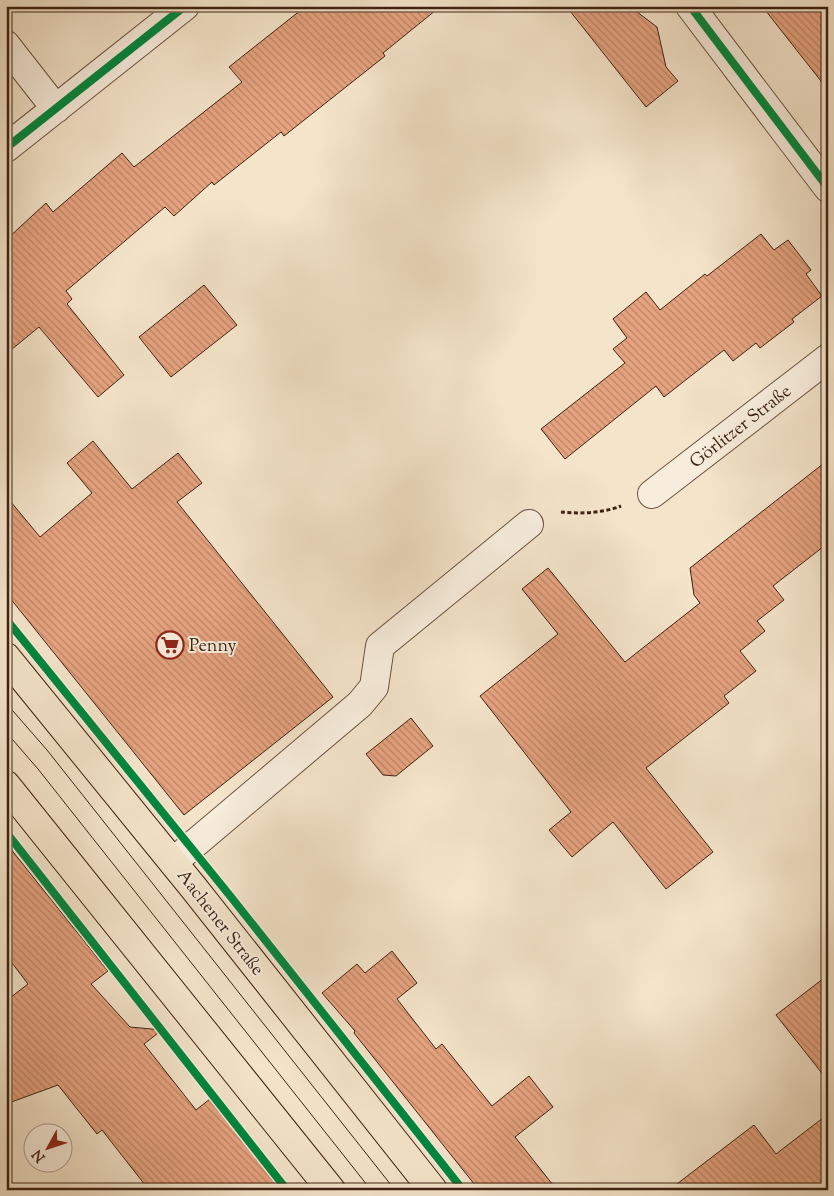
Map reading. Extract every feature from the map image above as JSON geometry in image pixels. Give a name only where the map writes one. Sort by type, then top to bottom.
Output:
[{"type":"main road","name":"Aachener Straße","points":[[6,657],[173,862],[433,1190]]},
{"type":"main road","points":[[6,785],[331,1190]]},
{"type":"street","points":[[9,140],[56,109],[184,6]]},
{"type":"street","points":[[690,6],[828,188]]},
{"type":"street","points":[[6,45],[56,109]]},
{"type":"street","name":"Görlitzer Straße","points":[[652,494],[828,358]]},
{"type":"street","points":[[173,862],[360,704],[374,687],[380,646],[529,524]]},
{"type":"path","points":[[556,512],[573,514],[617,508],[652,494]]},
{"type":"building","points":[[306,6],[441,6],[383,53],[385,56],[284,136],[281,132],[214,185],[212,182],[174,216],[165,207],[66,291],[72,299],[67,304],[124,375],[98,397],[39,327],[6,354],[6,240],[46,203],[53,212],[122,153],[134,167],[242,82],[229,67]]},
{"type":"building","points":[[566,6],[629,6],[657,27],[666,67],[678,81],[646,107]]},
{"type":"building","points":[[762,6],[828,6],[828,90]]},
{"type":"building","points":[[761,234],[774,250],[788,240],[811,270],[806,274],[822,296],[792,319],[794,322],[760,348],[756,343],[733,361],[724,350],[664,397],[656,386],[565,459],[541,429],[625,363],[613,349],[627,338],[613,319],[646,292],[660,310],[705,274],[707,276]]},
{"type":"building","points":[[204,285],[237,325],[171,377],[139,337]]},
{"type":"building","name":"Penny","points":[[93,441],[132,489],[178,453],[202,483],[177,502],[333,697],[184,815],[6,593],[6,496],[40,537],[92,493],[67,463]]},
{"type":"building","points":[[828,460],[828,543],[773,586],[784,600],[757,621],[765,631],[740,651],[756,671],[724,696],[729,703],[646,768],[713,852],[666,889],[613,822],[572,857],[549,830],[571,812],[480,696],[558,634],[522,589],[548,568],[625,662],[700,603],[694,595],[690,568]]},
{"type":"building","points":[[411,718],[433,746],[396,776],[383,775],[366,754]]},
{"type":"building","points":[[6,843],[108,971],[91,984],[130,1027],[162,1030],[144,1044],[196,1110],[210,1099],[281,1190],[149,1190],[102,1130],[97,1134],[58,1085],[6,1104],[6,1001],[28,984],[6,955]]},
{"type":"building","points":[[392,951],[417,983],[397,999],[436,1049],[442,1044],[492,1106],[529,1076],[553,1107],[515,1137],[557,1190],[479,1190],[354,1033],[355,1031],[322,993],[357,964],[365,973]]},
{"type":"building","points":[[828,975],[828,1081],[776,1015]]},
{"type":"building","points":[[828,1114],[828,1190],[669,1190],[754,1125],[776,1154]]},
{"type":"tram line","points":[[6,703],[47,750],[395,1190]]},
{"type":"tram line","points":[[6,732],[38,769],[371,1190]]},
{"type":"cycle path","points":[[6,148],[185,6]]},
{"type":"cycle path","points":[[690,6],[828,188]]},
{"type":"cycle path","points":[[6,619],[231,897],[463,1190]]},
{"type":"cycle path","points":[[6,832],[287,1190]]},
{"type":"place","name":"Penny","points":[[170,645]]}]
